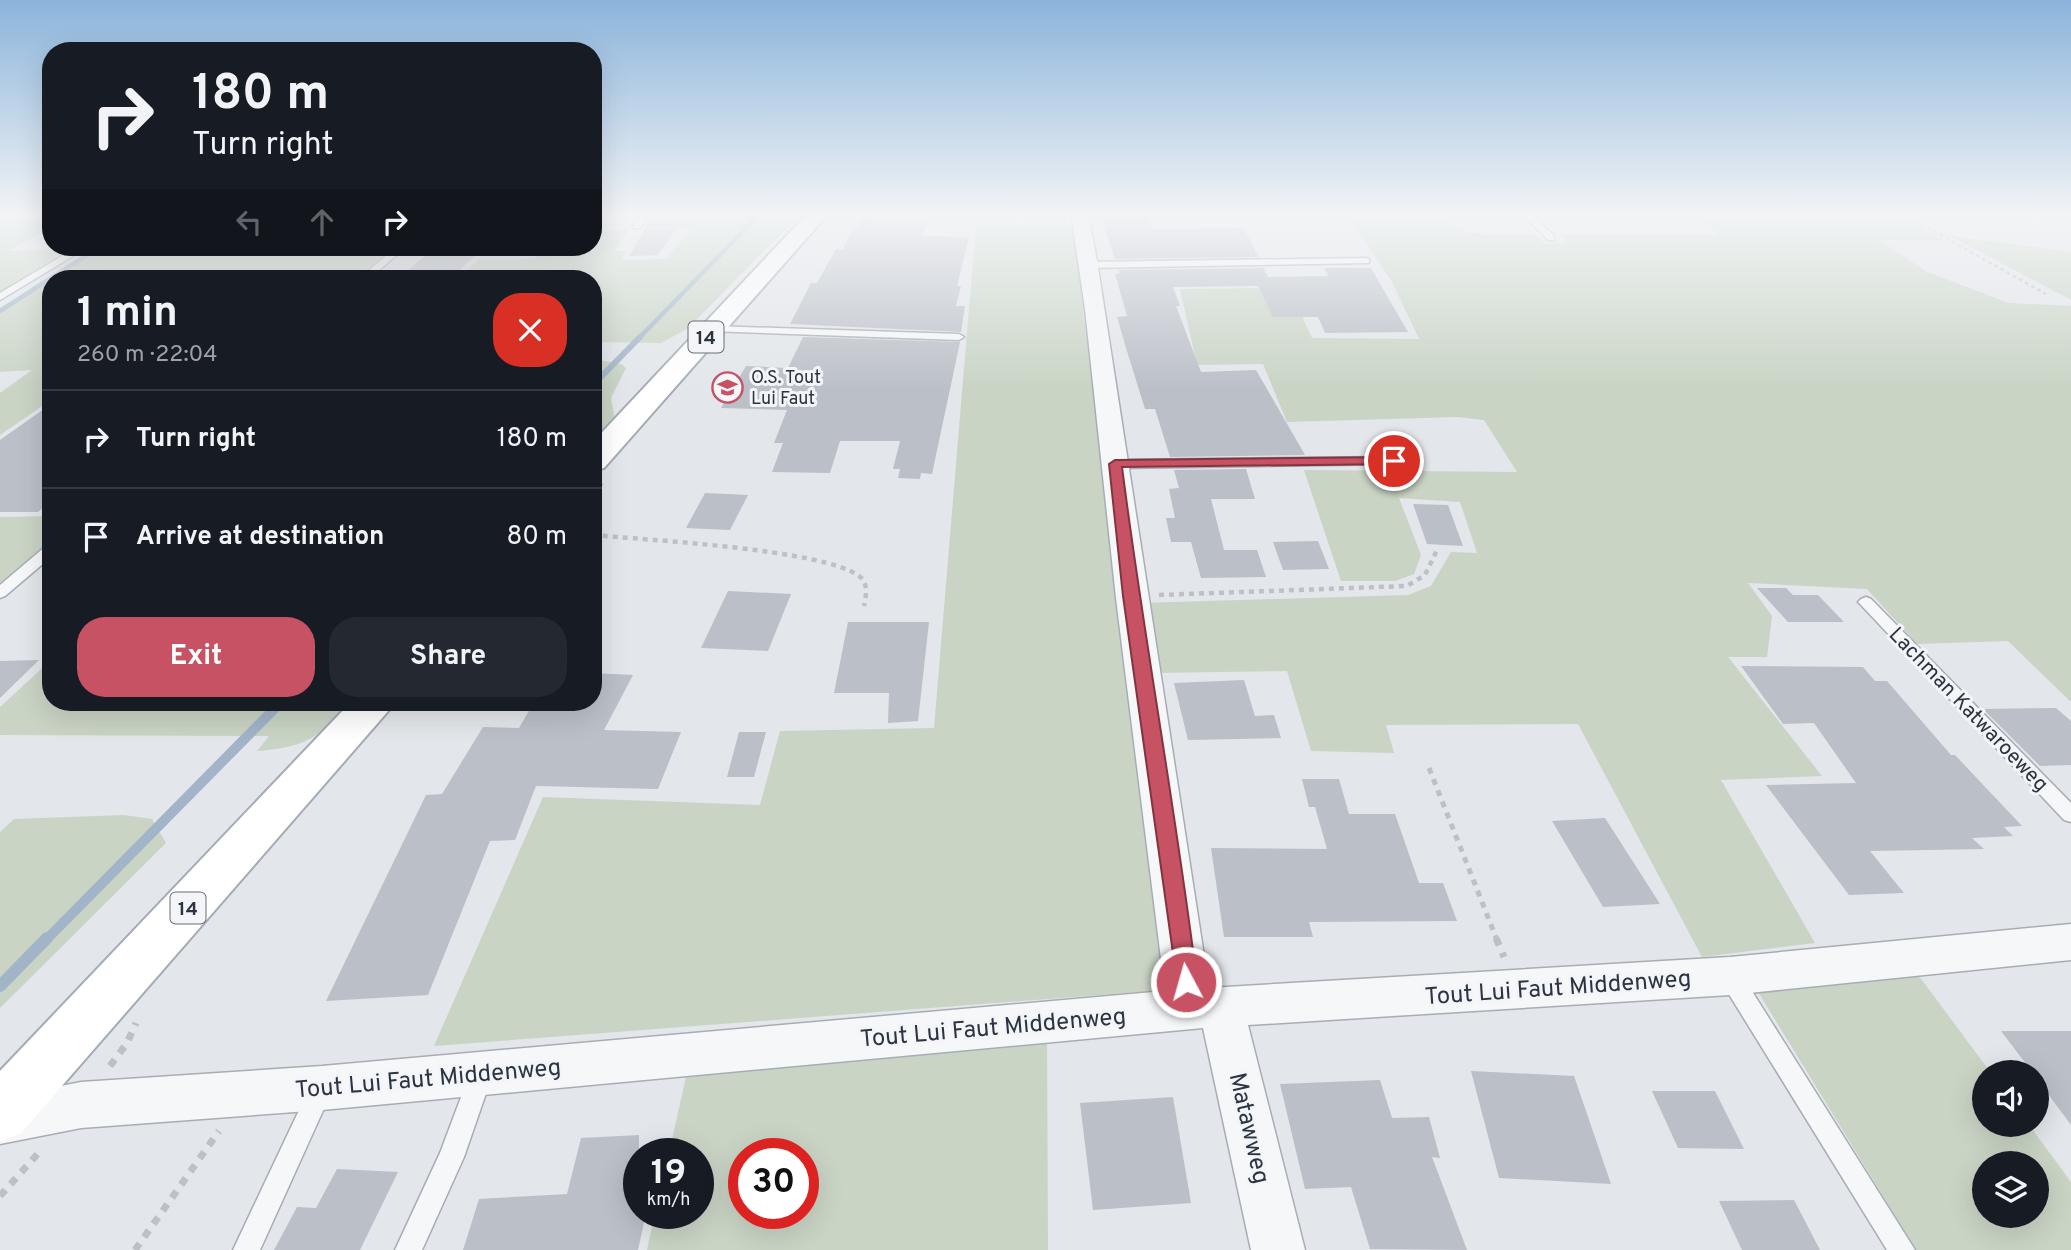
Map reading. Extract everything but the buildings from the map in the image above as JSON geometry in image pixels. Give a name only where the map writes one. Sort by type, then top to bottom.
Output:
[{"type":"main road","name":"14","points":[[602,451],[765,272]]},
{"type":"main road","name":"14","points":[[0,1113],[367,711]]},
{"type":"street","name":"Matawweg","points":[[1088,272],[1130,596],[1174,876],[1205,1008],[1278,1250]]},
{"type":"street","name":"Tout Lui Faut Middenweg","points":[[0,1121],[81,1105],[322,1088],[1205,1008],[1730,976],[2071,942]]},
{"type":"lane","points":[[0,297],[41,272]]},
{"type":"lane","points":[[713,329],[959,337]]},
{"type":"lane","points":[[1115,464],[1394,461]]},
{"type":"lane","points":[[0,593],[42,558]]},
{"type":"lane","name":"Lachman Katwaroeweg","points":[[1866,602],[2071,815]]},
{"type":"lane","points":[[1730,976],[1902,1250]]},
{"type":"lane","points":[[408,1250],[451,1157],[481,1074]]},
{"type":"lane","points":[[246,1250],[322,1088]]},
{"type":"path","points":[[2007,272],[2046,294]]},
{"type":"path","points":[[602,536],[812,559],[859,575],[867,587],[864,606]]},
{"type":"path","points":[[1130,596],[1407,586],[1426,575],[1437,550]]},
{"type":"path","points":[[1429,768],[1518,990]]},
{"type":"path","points":[[135,1250],[246,1094]]},
{"type":"green space","points":[[0,272],[31,272],[0,292]]},
{"type":"green space","points":[[602,272],[743,272],[687,329],[661,343],[602,342]]},
{"type":"green space","points":[[972,272],[1079,272],[1166,990],[434,1046],[543,797],[760,805],[780,731],[934,728]]},
{"type":"green space","points":[[1386,272],[1928,272],[2009,303],[2071,306],[2071,702],[2008,641],[1917,644],[1867,589],[1748,583],[1772,616],[1767,657],[1728,657],[1822,776],[1721,780],[1815,943],[1702,957],[1578,724],[1386,725],[1394,753],[1311,751],[1287,671],[1153,673],[1142,603],[1408,595],[1431,586],[1451,552],[1477,553],[1460,502],[1399,498],[1421,555],[1414,574],[1395,581],[1341,581],[1304,470],[1517,472],[1484,420],[1457,417],[1287,422],[1263,364],[1197,365],[1180,289],[1272,288],[1298,308],[1312,338],[1419,339]]},
{"type":"green space","points":[[2019,272],[2071,272],[2071,300]]},
{"type":"green space","points":[[42,284],[42,406],[0,435],[0,393],[32,370],[0,372],[0,311]]},
{"type":"green space","points":[[602,361],[621,364],[626,368],[611,398],[615,420],[602,434]]},
{"type":"green space","points":[[42,516],[42,548],[0,583],[0,517]]},
{"type":"green space","points":[[42,668],[42,711],[343,711],[320,732],[300,743],[257,751],[269,736],[0,735],[0,707]]},
{"type":"green space","points":[[124,815],[152,819],[166,843],[0,1008],[0,832],[14,819]]},
{"type":"green space","points":[[1916,972],[1981,1060],[1972,1060],[1972,1137],[2038,1137],[2048,1151],[1972,1151],[1972,1228],[2049,1228],[2049,1152],[2071,1182],[2071,1250],[1916,1250],[1755,987]]},
{"type":"green space","points":[[1047,1039],[1048,1250],[647,1250],[652,1229],[714,1229],[714,1138],[672,1138],[686,1077]]},
{"type":"waterway","points":[[638,339],[703,272]]},
{"type":"waterway","points":[[0,311],[42,284]]},
{"type":"waterway","points":[[602,376],[640,337]]},
{"type":"waterway","points":[[46,940],[272,711]]},
{"type":"waterway","points":[[0,986],[47,938]]},
{"type":"place","name":"O.S. Tout Lui Faut","points":[[728,387]]},
{"type":"route","points":[[1186,982],[1174,876],[1130,596],[1115,464],[1394,461]]}]
